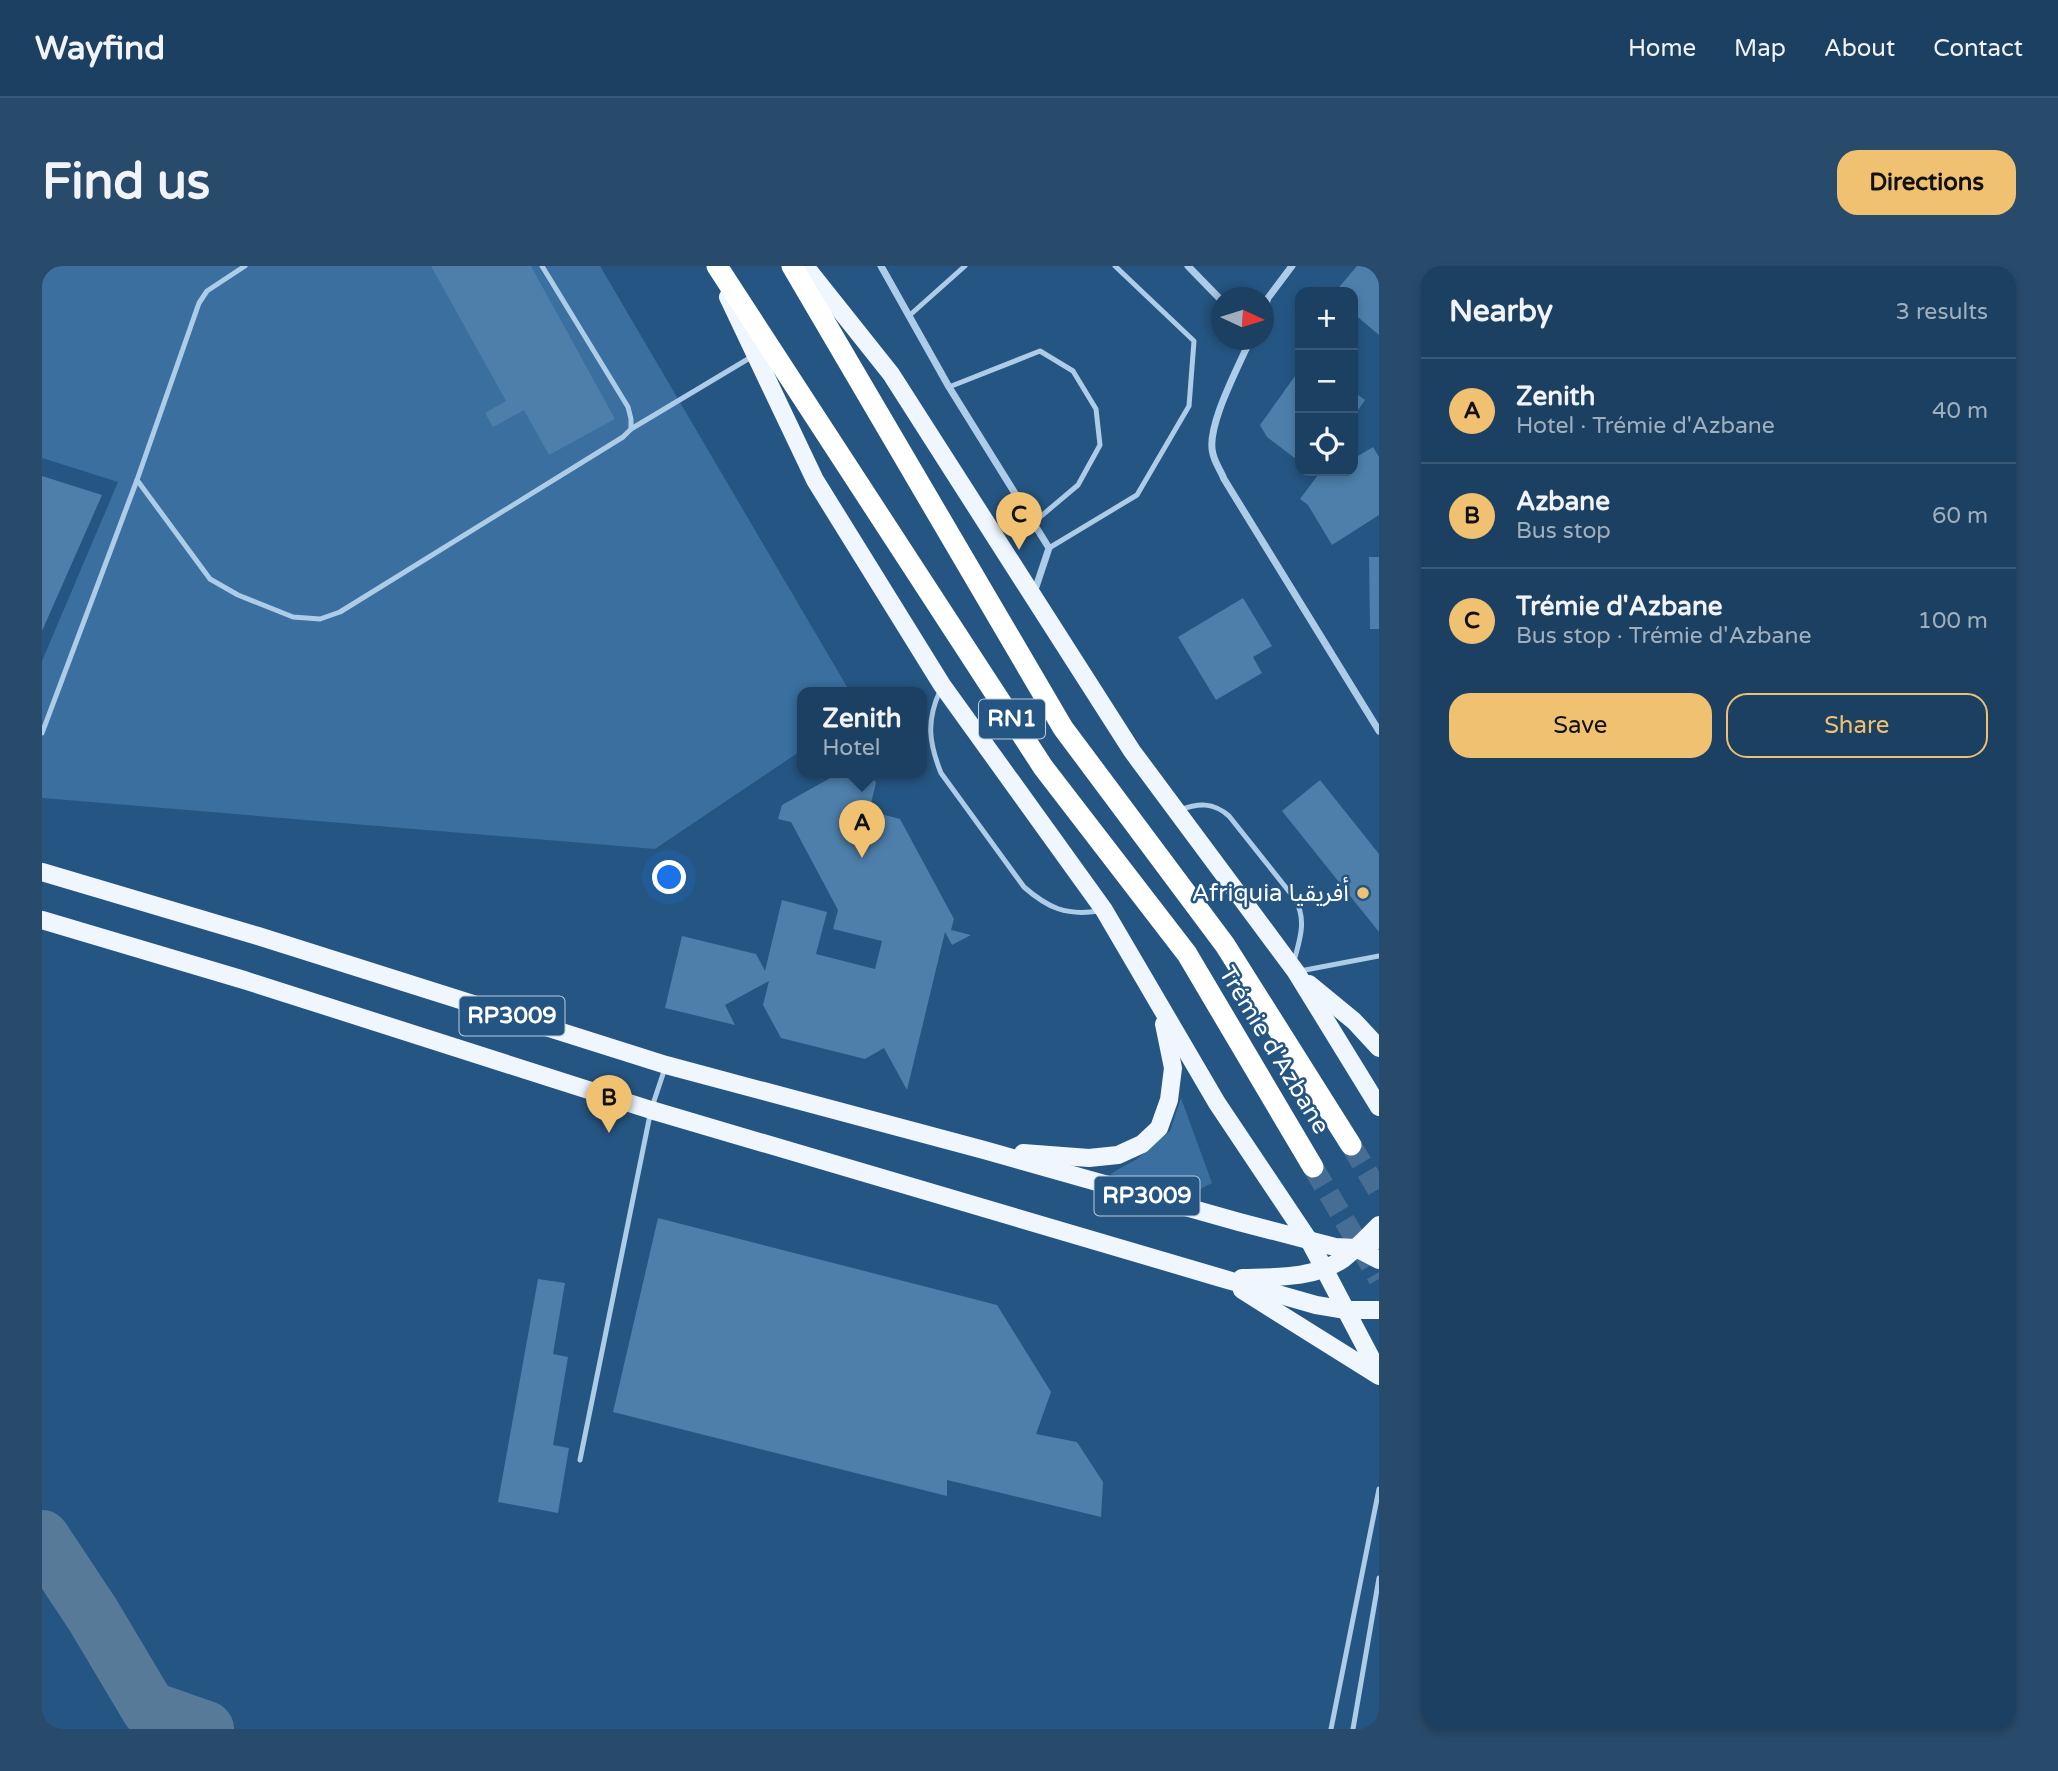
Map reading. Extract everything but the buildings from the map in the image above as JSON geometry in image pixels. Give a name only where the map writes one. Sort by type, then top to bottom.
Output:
[{"type":"highway","name":"Trémie d'Azbane","points":[[715,266],[1043,767],[1186,954],[1313,1167]]},
{"type":"highway","name":"Trémie d'Azbane","points":[[792,266],[1063,728],[1225,946],[1351,1145]]},
{"type":"main road","points":[[715,266],[815,480],[942,685],[1104,910],[1217,1103],[1310,1241],[1379,1375]]},
{"type":"main road","points":[[804,266],[891,374],[1132,751],[1296,972],[1379,1107]]},
{"type":"main road","name":"RP3009","points":[[42,872],[271,940],[666,1065],[1310,1241]]},
{"type":"main road","name":"RP3009","points":[[42,920],[244,980],[650,1110],[1221,1278],[1316,1305],[1346,1310]]},
{"type":"main road","points":[[1296,972],[1354,1021],[1379,1048]]},
{"type":"main road","points":[[984,1150],[1089,1158],[1118,1155],[1142,1144],[1159,1128],[1169,1100],[1173,1068],[1162,1011]]},
{"type":"main road","points":[[1221,1278],[1294,1277],[1325,1268],[1341,1260],[1379,1225]]},
{"type":"main road","points":[[1310,1241],[1335,1247],[1356,1248],[1379,1239]]},
{"type":"main road","points":[[1356,1248],[1379,1260]]},
{"type":"main road","points":[[1221,1278],[1379,1375]]},
{"type":"main road","points":[[1346,1310],[1379,1310]]},
{"type":"street","points":[[1188,266],[1211,290]]},
{"type":"street","points":[[1274,290],[1292,266]]},
{"type":"street","points":[[883,267],[949,387],[1049,548],[1033,597]]},
{"type":"street","points":[[1246,350],[1218,413],[1211,440],[1212,454],[1224,479],[1379,731]]},
{"type":"lane","points":[[42,733],[137,480],[199,303],[207,291],[245,266]]},
{"type":"lane","points":[[542,266],[628,408],[631,429]]},
{"type":"lane","points":[[910,315],[965,266]]},
{"type":"lane","points":[[1049,548],[1137,495],[1189,406],[1194,341],[1115,266]]},
{"type":"lane","points":[[949,387],[1040,351],[1073,371],[1097,409],[1100,445],[1078,485],[1033,523]]},
{"type":"lane","points":[[137,480],[211,579],[238,595],[293,617],[320,619],[341,612],[755,354]]},
{"type":"lane","points":[[942,685],[933,706],[930,728],[933,751],[941,773],[1024,887],[1040,901],[1060,910],[1082,914],[1104,910]]},
{"type":"lane","points":[[1177,811],[1202,804],[1221,809],[1295,899],[1300,907],[1302,924],[1296,972],[1379,956]]},
{"type":"lane","points":[[580,1460],[650,1110],[666,1065]]},
{"type":"lane","points":[[1331,1729],[1379,1489]]},
{"type":"lane","points":[[1353,1729],[1379,1578]]},
{"type":"shaded area","points":[[42,266],[600,266],[847,687],[797,687],[797,753],[655,849],[42,798],[42,661],[118,482],[42,458]]},
{"type":"shaded area","points":[[1181,1098],[1212,1183],[1190,1194],[1110,1174],[1137,1159],[1170,1131]]},
{"type":"waterway","points":[[42,1538],[93,1615],[149,1709],[206,1729]]},
{"type":"tunnel","points":[[1351,1145],[1379,1192]]},
{"type":"tunnel","points":[[1313,1167],[1379,1279]]},
{"type":"place","name":"Trémie d'Azbane","points":[[1019,550]]},
{"type":"place","name":"Zenith","points":[[862,858]]},
{"type":"place","name":"Afriquia أفريقيا","points":[[1363,893]]},
{"type":"place","name":"Azbane","points":[[609,1133]]}]
